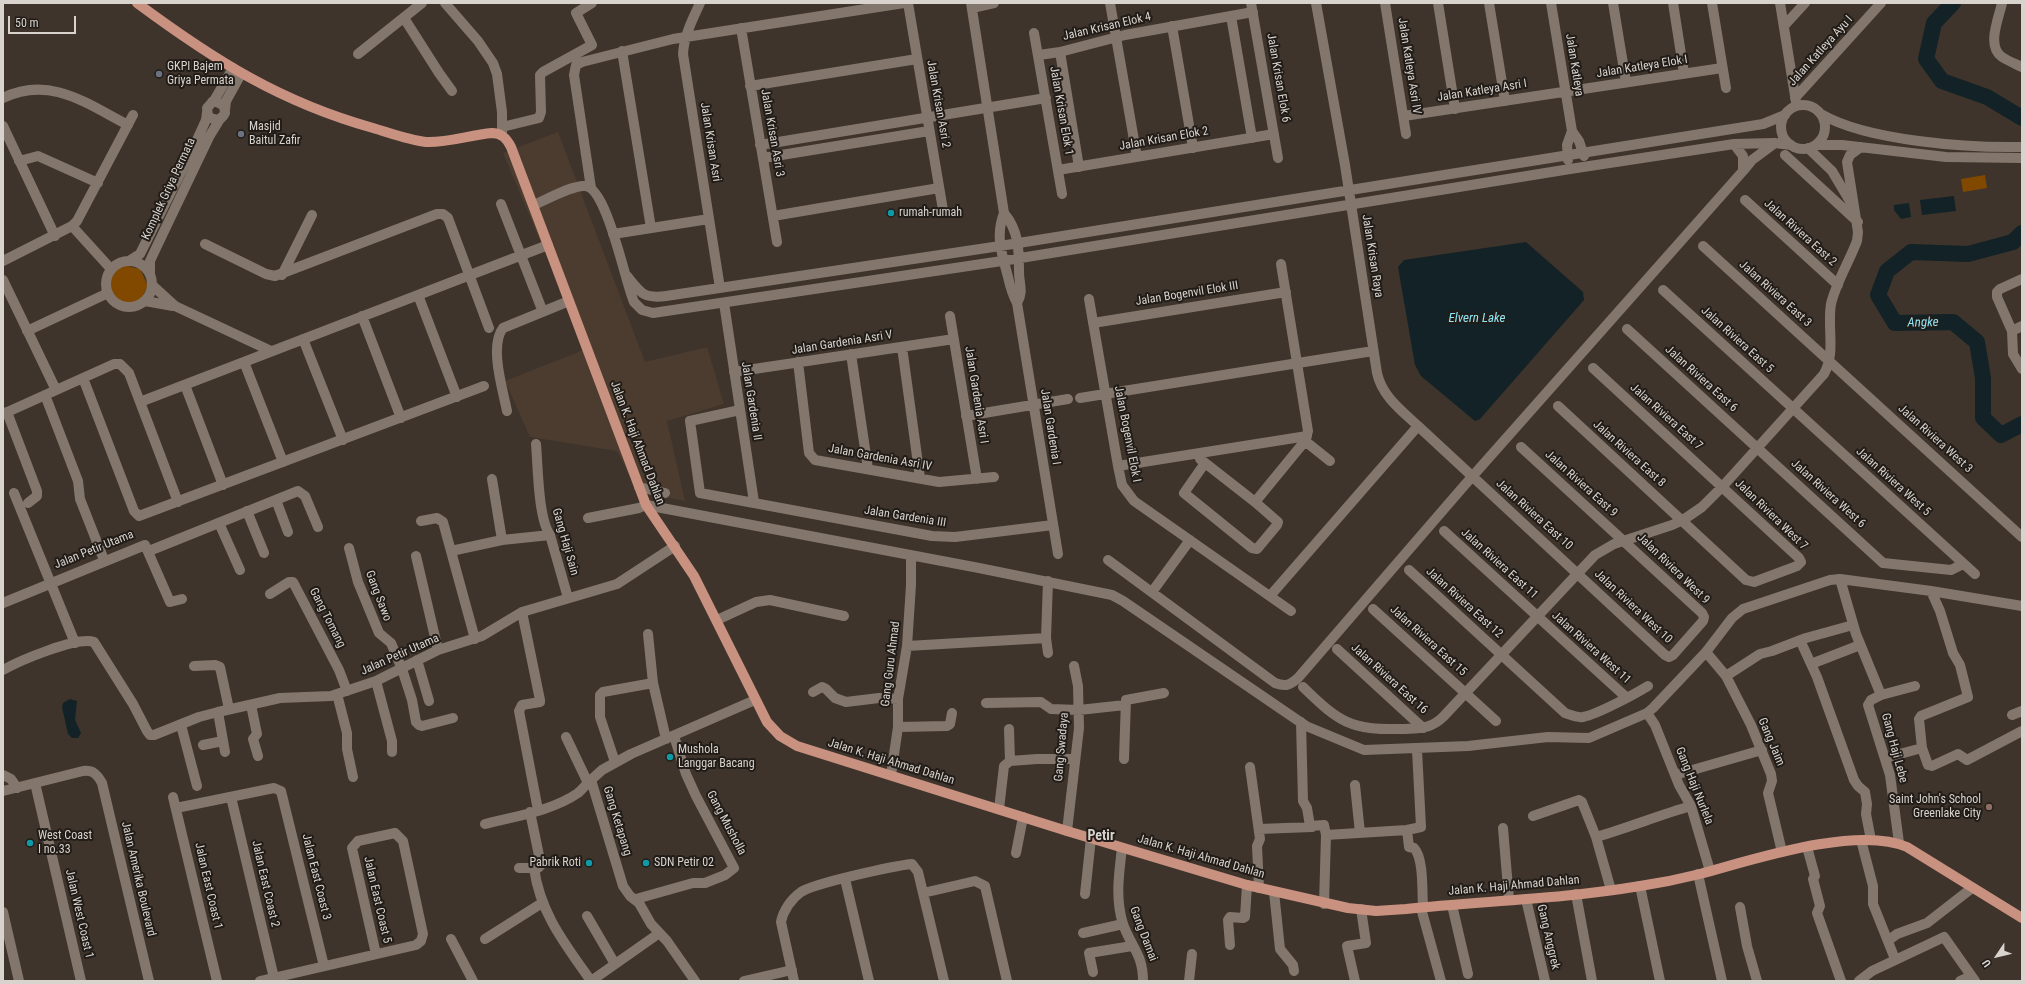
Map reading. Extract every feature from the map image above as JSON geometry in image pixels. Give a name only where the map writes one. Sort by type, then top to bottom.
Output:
[{"type":"main road","points":[[137,3],[236,73],[274,91],[342,119],[416,140],[436,142],[502,131]]},
{"type":"main road","name":"Jalan K. Haji Ahmad Dahlan","points":[[502,131],[511,147],[534,205],[543,246],[643,497],[694,576],[717,620],[755,700],[770,726],[788,741],[806,750],[891,775],[1122,848],[1247,885],[1324,904],[1376,910],[1422,908],[1610,890],[1640,886],[1698,874],[1807,847],[1866,840],[1899,843],[2022,918]]},
{"type":"street","points":[[358,54],[422,3]]},
{"type":"street","points":[[445,3],[478,41],[493,63],[499,85],[502,131],[538,118],[541,112],[540,75],[592,45],[576,14],[592,3]]},
{"type":"street","name":"Jalan Krisan Asri","points":[[700,3],[686,37],[683,54],[720,288]]},
{"type":"street","points":[[591,188],[574,69],[576,65],[622,51],[686,37],[904,3]]},
{"type":"street","name":"Jalan Krisan Asri 2","points":[[908,3],[943,210]]},
{"type":"street","points":[[994,3],[971,5],[1004,213]]},
{"type":"street","points":[[1110,3],[1137,157]]},
{"type":"street","name":"Jalan Krisan Raya","points":[[1316,3],[1349,190],[1373,351],[1379,381],[1382,388],[1391,400],[1473,476]]},
{"type":"street","name":"Jalan Katleya Asri IV","points":[[1386,3],[1406,134]]},
{"type":"street","points":[[1438,3],[1455,109]]},
{"type":"street","points":[[1489,3],[1505,101]]},
{"type":"street","name":"Jalan Katleya","points":[[1551,3],[1572,131],[1583,152],[1586,166]]},
{"type":"street","points":[[1613,3],[1626,82]]},
{"type":"street","points":[[1673,3],[1684,74]]},
{"type":"street","points":[[1712,3],[1726,88]]},
{"type":"street","points":[[1780,3],[1796,102],[1782,121],[1782,135],[1791,145]]},
{"type":"street","points":[[1784,26],[1805,3]]},
{"type":"street","name":"Jalan Katleya Ayu I","points":[[1796,102],[1881,3]]},
{"type":"street","points":[[2002,3],[1994,40],[1996,50],[2001,56],[2022,67]]},
{"type":"street","name":"Jalan Krisan Elok 4","points":[[1039,56],[1116,37],[1231,16],[1252,8]]},
{"type":"street","name":"Jalan Krisan Elok 6","points":[[1252,8],[1278,158]]},
{"type":"street","points":[[1231,16],[1252,138]]},
{"type":"street","points":[[404,18],[438,73],[452,91]]},
{"type":"street","points":[[1172,26],[1193,148]]},
{"type":"street","name":"Jalan Krisan Asri 3","points":[[741,28],[777,242]]},
{"type":"street","name":"Jalan Krisan Elok 1","points":[[1034,33],[1062,194]]},
{"type":"street","points":[[622,51],[651,228]]},
{"type":"street","points":[[1060,52],[1079,167]]},
{"type":"street","points":[[750,86],[917,59]]},
{"type":"street","name":"Jalan Katleya Elok I","points":[[1565,92],[1722,68]]},
{"type":"street","points":[[220,102],[236,73]]},
{"type":"street","points":[[3,98],[30,89],[51,90],[70,95],[128,125]]},
{"type":"street","name":"Jalan Katleya Asri I","points":[[1404,116],[1565,92]]},
{"type":"street","points":[[760,145],[1046,98]]},
{"type":"street","name":"Komplek Griya Permata","points":[[129,261],[140,254],[147,241],[206,120],[207,108],[220,102],[223,117],[220,119],[209,137],[157,246],[150,261],[150,273]]},
{"type":"street","points":[[1796,102],[1810,106],[1821,114],[1847,127],[1910,140],[1989,147],[2022,147]]},
{"type":"street","points":[[207,112],[212,119],[220,119]]},
{"type":"street","points":[[1812,147],[1822,139],[1825,131],[1821,114]]},
{"type":"street","points":[[3,261],[55,236],[72,226],[77,221],[133,115]]},
{"type":"street","points":[[626,275],[641,293],[649,297],[720,288],[1000,246],[1567,154],[1764,124],[1785,115]]},
{"type":"street","points":[[3,126],[55,236]]},
{"type":"street","points":[[763,158],[929,131]]},
{"type":"street","name":"Jalan Katleya","points":[[1570,169],[1567,145],[1572,131]]},
{"type":"street","name":"Jalan Krisan Elok 2","points":[[1058,170],[1274,134]]},
{"type":"street","points":[[534,205],[577,187],[586,186],[591,188],[601,199],[634,302],[647,313],[724,303],[1002,261],[1586,166],[1734,144],[1775,143],[1791,145],[1799,149],[1812,147],[1861,147],[1910,154],[2022,158]]},
{"type":"street","points":[[1108,560],[1275,683],[1283,686],[1290,685],[1742,171],[1763,151],[1775,143]]},
{"type":"street","points":[[1734,144],[1743,156],[1742,171]]},
{"type":"street","points":[[1812,147],[1832,171],[1854,208]]},
{"type":"street","points":[[1303,687],[1328,712],[1358,726],[1381,729],[1423,728],[1436,723],[1577,572],[1603,549],[1683,520],[1702,507],[1723,486],[1824,374],[1830,361],[1829,323],[1832,304],[1838,285],[1857,242],[1858,222],[1854,208],[1847,162],[1850,155],[1861,147]]},
{"type":"street","points":[[1989,147],[1989,158]]},
{"type":"street","points":[[1785,155],[1858,222]]},
{"type":"street","points":[[19,161],[38,156],[98,183]]},
{"type":"street","points":[[773,216],[939,188]]},
{"type":"street","name":"Jalan Riviera East 2","points":[[1745,200],[1838,285]]},
{"type":"street","points":[[501,204],[540,307]]},
{"type":"street","name":"Jalan Gardenia I","points":[[1004,213],[1011,222],[1018,242],[1020,258],[1019,274],[1022,290],[1017,303]]},
{"type":"street","name":"Jalan Gardenia I","points":[[1004,213],[1000,223],[1000,246],[1002,261],[1008,276],[1011,291],[1017,303],[1058,554]]},
{"type":"street","points":[[205,244],[266,274],[275,276],[282,275],[437,214],[443,214],[448,218],[489,328]]},
{"type":"street","points":[[282,275],[312,215]]},
{"type":"street","points":[[613,234],[709,219]]},
{"type":"street","points":[[72,226],[112,269]]},
{"type":"street","points":[[147,241],[157,246]]},
{"type":"street","points":[[140,402],[543,246]]},
{"type":"street","name":"Jalan Riviera East 3","points":[[1703,246],[1830,361]]},
{"type":"street","points":[[129,261],[141,264],[150,273],[152,286],[150,294],[145,301],[136,306],[125,307],[115,302],[108,293],[107,278],[112,269],[116,264],[129,261]]},
{"type":"street","points":[[1255,502],[1306,439],[1308,431],[1281,264]]},
{"type":"street","points":[[1008,276],[1019,274]]},
{"type":"street","points":[[2022,278],[1997,292],[1997,297],[2012,331],[2013,354],[2022,369]]},
{"type":"street","points":[[3,280],[56,390]]},
{"type":"street","points":[[152,286],[175,306]]},
{"type":"street","points":[[720,288],[733,290],[734,296],[724,303],[710,294],[720,288]]},
{"type":"street","name":"Jalan Riviera East 5","points":[[1663,290],[1793,408]]},
{"type":"street","name":"Jalan Bogenvil Elok III","points":[[1093,323],[1286,292]]},
{"type":"street","points":[[27,331],[108,293]]},
{"type":"street","points":[[418,295],[457,396]]},
{"type":"street","name":"Jalan Bogenvil Elok I","points":[[1089,298],[1118,466],[1122,485],[1129,496],[1291,610]]},
{"type":"street","points":[[145,301],[175,306],[271,351]]},
{"type":"street","points":[[507,411],[496,351],[501,331],[503,328],[565,303]]},
{"type":"street","name":"Jalan Gardenia II","points":[[724,303],[754,502]]},
{"type":"street","points":[[362,316],[401,418]]},
{"type":"street","name":"Jalan Gardenia Asri I","points":[[950,316],[977,479]]},
{"type":"street","points":[[2012,331],[2022,326]]},
{"type":"street","name":"Jalan Riviera East 6","points":[[1627,329],[1757,448]]},
{"type":"street","points":[[303,339],[342,440]]},
{"type":"street","name":"Jalan Gardenia Asri V","points":[[734,372],[954,339]]},
{"type":"street","points":[[902,347],[920,478]]},
{"type":"street","points":[[1080,398],[1373,351]]},
{"type":"street","points":[[851,354],[868,469]]},
{"type":"street","name":"Jalan Riviera West 3","points":[[1830,361],[2022,536]]},
{"type":"street","points":[[244,362],[283,462]]},
{"type":"street","name":"Jalan Gardenia Asri IV","points":[[798,362],[811,457],[815,460],[939,482],[994,477]]},
{"type":"street","points":[[28,504],[38,496],[37,491],[5,413],[114,364],[120,364],[129,373],[178,502]]},
{"type":"street","name":"Jalan Riviera East 7","points":[[1593,368],[1723,486]]},
{"type":"street","points":[[82,378],[136,514],[143,515],[484,386]]},
{"type":"street","points":[[185,384],[223,485]]},
{"type":"street","points":[[45,395],[78,481],[80,499],[104,560]]},
{"type":"street","points":[[966,416],[1068,400]]},
{"type":"street","name":"Jalan Riviera East 8","points":[[1558,406],[1750,582]]},
{"type":"street","name":"Jalan Riviera West 5","points":[[1793,408],[1975,574]]},
{"type":"street","name":"Jalan Gardenia III","points":[[740,410],[690,421],[699,491],[702,493],[943,537],[1053,525]]},
{"type":"street","points":[[1270,596],[1418,426]]},
{"type":"street","points":[[1118,466],[1193,453],[1306,439],[1330,461]]},
{"type":"street","name":"Gang Haji Sain","points":[[536,444],[542,506],[546,529],[550,535],[568,598]]},
{"type":"street","name":"Jalan Riviera East 9","points":[[1521,447],[1624,541]]},
{"type":"street","name":"Jalan Riviera West 6","points":[[1757,448],[1880,560],[1888,564],[1951,570],[1963,564]]},
{"type":"street","points":[[1193,453],[1278,522],[1257,549],[1252,548],[1184,493],[1205,463]]},
{"type":"street","name":"Jalan Riviera East 10","points":[[1473,476],[1577,572]]},
{"type":"street","points":[[492,478],[502,540]]},
{"type":"street","name":"Jalan Riviera West 7","points":[[1723,486],[1800,558],[1801,562],[1797,566],[1750,582]]},
{"type":"street","points":[[149,551],[298,491],[302,492],[318,526]]},
{"type":"street","name":"Jalan Petir Utama","points":[[14,493],[75,643]]},
{"type":"street","points":[[643,497],[665,493]]},
{"type":"street","points":[[588,518],[639,508],[643,497]]},
{"type":"street","points":[[643,497],[912,556],[1048,581],[1118,598],[1301,722],[1364,750],[1417,750],[1548,737],[1589,738],[1647,713],[1706,652],[1732,618],[1743,609],[1830,580],[1840,579],[1931,591],[2022,606]]},
{"type":"street","points":[[276,500],[288,532]]},
{"type":"street","points":[[247,511],[264,553]]},
{"type":"street","points":[[421,521],[437,518],[441,520],[451,551],[474,639]]},
{"type":"street","points":[[219,523],[240,570]]},
{"type":"street","name":"Jalan Riviera East 11","points":[[1444,531],[1537,616]]},
{"type":"street","points":[[451,551],[502,540],[550,535]]},
{"type":"street","points":[[1152,592],[1190,540]]},
{"type":"street","name":"Jalan Riviera West 9","points":[[1624,541],[1702,613],[1704,617],[1703,621],[1673,655]]},
{"type":"street","name":"Jalan Petir Utama","points":[[4,601],[142,545],[147,546],[170,602],[182,599]]},
{"type":"street","name":"Jalan Petir Utama","points":[[3,670],[26,658],[75,643],[90,641],[94,642],[150,734],[159,734],[180,725],[229,709],[285,698],[324,697],[342,693],[376,681],[438,650],[474,639],[492,631],[522,612],[617,584],[676,546]]},
{"type":"street","name":"Gang Sawo","points":[[349,548],[358,582],[379,633],[391,643],[402,669],[412,700],[417,724],[422,726],[453,718]]},
{"type":"street","points":[[416,556],[438,650]]},
{"type":"street","name":"Gang Guru Ahmad","points":[[891,775],[898,727],[898,699],[907,646],[912,585],[912,556]]},
{"type":"street","name":"Jalan Riviera East 12","points":[[1409,570],[1565,713],[1573,716],[1584,717],[1627,698]]},
{"type":"street","name":"Jalan Riviera West 10","points":[[1577,572],[1666,655],[1669,657],[1673,655]]},
{"type":"street","points":[[1840,579],[1860,645],[1881,695],[1915,686]]},
{"type":"street","name":"Gang Tomang","points":[[270,594],[291,581],[295,584],[328,652],[339,670],[342,693]]},
{"type":"street","points":[[1048,581],[1046,638],[1048,653]]},
{"type":"street","points":[[1931,591],[1940,611],[1953,653],[1960,665],[1968,697],[1922,716],[1919,719],[1922,748],[1928,765],[1932,766],[1960,754],[1967,760],[2022,731]]},
{"type":"street","points":[[717,620],[756,602],[770,600],[844,616]]},
{"type":"street","name":"Jalan Riviera East 15","points":[[1374,609],[1496,721]]},
{"type":"street","points":[[519,868],[538,868],[541,865],[519,710],[522,706],[540,702],[540,700],[522,612]]},
{"type":"street","name":"Jalan Riviera West 11","points":[[1537,616],[1627,698]]},
{"type":"street","points":[[1726,676],[1760,654],[1800,640],[1853,625]]},
{"type":"street","points":[[648,634],[653,683],[670,737]]},
{"type":"street","points":[[907,646],[1046,638]]},
{"type":"street","points":[[1800,640],[1811,664],[1849,768],[1858,786],[1866,792],[1866,840],[1873,886],[1873,904],[1889,940],[1895,959]]},
{"type":"street","points":[[1811,664],[1860,645]]},
{"type":"street","name":"Jalan Riviera East 16","points":[[1337,649],[1423,728]]},
{"type":"street","name":"Gang Jaim","points":[[1706,652],[1726,676],[1762,750],[1771,774],[1772,781],[1768,793],[1782,852]]},
{"type":"street","points":[[418,660],[429,701]]},
{"type":"street","points":[[194,666],[215,665],[220,667],[229,709]]},
{"type":"street","name":"Gang Swadaya","points":[[1067,831],[1079,710],[1078,686],[1074,666]]},
{"type":"street","points":[[376,681],[392,741],[392,752]]},
{"type":"street","points":[[614,762],[600,717],[600,695],[603,692],[653,683]]},
{"type":"street","points":[[1627,698],[1648,686]]},
{"type":"street","points":[[813,692],[822,687],[835,698],[846,702],[879,698],[898,699]]},
{"type":"street","points":[[342,693],[347,733],[347,749],[353,776]]},
{"type":"street","points":[[1124,759],[1125,705],[1128,700],[1164,693]]},
{"type":"street","name":"Gang Haji Lebe","points":[[1881,695],[1871,700],[1868,705],[1886,758],[1890,775],[1899,843]]},
{"type":"street","name":"Gang Ketapang","points":[[695,981],[667,941],[658,934],[636,899],[630,896],[622,886],[589,781],[614,762],[755,700]]},
{"type":"street","points":[[986,703],[1041,702],[1051,709],[1079,710],[1125,705]]},
{"type":"street","points":[[251,705],[257,734],[253,739],[258,756]]},
{"type":"street","points":[[218,712],[225,752]]},
{"type":"street","points":[[898,727],[947,726],[950,724],[952,713]]},
{"type":"street","name":"Gang Haji Nurlela","points":[[1647,713],[1655,726],[1675,775],[1691,806],[1710,871]]},
{"type":"street","points":[[1301,722],[1303,801],[1307,808],[1309,824],[1312,827]]},
{"type":"street","points":[[180,725],[197,786]]},
{"type":"street","points":[[1009,729],[1010,761]]},
{"type":"street","points":[[485,824],[534,811],[572,796],[585,787],[589,781],[566,737]]},
{"type":"street","name":"Gang Musholla","points":[[636,899],[693,883],[705,883],[725,875],[734,868],[696,796],[670,737]]},
{"type":"street","points":[[203,745],[223,741]]},
{"type":"street","points":[[1886,758],[1922,748]]},
{"type":"street","points":[[1326,835],[1407,830],[1421,827],[1417,750]]},
{"type":"street","points":[[1675,775],[1762,750]]},
{"type":"street","points":[[999,809],[1004,766],[1010,761],[1074,759]]},
{"type":"street","points":[[1250,767],[1260,841],[1257,846],[1259,888]]},
{"type":"street","name":"Jalan Amerika Boulevard","points":[[35,783],[89,771],[99,777],[102,783],[149,981]]},
{"type":"street","points":[[3,776],[11,779],[17,788]]},
{"type":"street","points":[[3,791],[35,783]]},
{"type":"street","name":"Jalan West Coast 1","points":[[35,783],[81,981]]},
{"type":"street","points":[[1356,785],[1360,833]]},
{"type":"street","name":"Jalan East Coast 3","points":[[232,797],[274,788],[282,794],[324,966]]},
{"type":"street","name":"Jalan East Coast 1","points":[[173,797],[217,981]]},
{"type":"street","points":[[176,808],[232,797]]},
{"type":"street","name":"Jalan East Coast 2","points":[[232,797],[274,978]]},
{"type":"street","points":[[1533,816],[1579,800],[1584,804],[1596,837],[1610,890]]},
{"type":"street","points":[[1596,837],[1630,827],[1650,818],[1691,806]]},
{"type":"street","points":[[1016,853],[1024,818]]},
{"type":"street","points":[[1259,829],[1312,827],[1324,825],[1326,835],[1324,904]]},
{"type":"street","points":[[1503,828],[1509,900]]},
{"type":"street","points":[[1407,830],[1408,847],[1414,848],[1418,852],[1420,860],[1422,908],[1441,981]]},
{"type":"street","name":"Jalan East Coast 5","points":[[392,833],[399,835],[403,841],[423,938],[416,945],[376,954],[352,852],[353,845],[358,841],[392,833]]},
{"type":"street","points":[[1085,894],[1090,838]]},
{"type":"street","points":[[1807,847],[1815,876],[1813,879],[1820,906],[1817,912],[1841,981]]},
{"type":"street","name":"Gang Damai","points":[[1122,848],[1117,895],[1123,924],[1132,946],[1141,960],[1143,981]]},
{"type":"street","points":[[794,981],[781,922],[782,912],[800,893],[845,879],[912,864],[918,872],[944,981]]},
{"type":"street","points":[[534,868],[537,888],[542,904],[564,942],[591,981],[658,934]]},
{"type":"street","points":[[1698,874],[1722,981]]},
{"type":"street","points":[[845,879],[869,981]]},
{"type":"street","points":[[923,893],[975,881],[985,886],[1007,981]]},
{"type":"street","points":[[1230,945],[1228,920],[1230,917],[1245,917],[1247,885]]},
{"type":"street","points":[[1640,886],[1660,981]]},
{"type":"street","points":[[1889,940],[1897,934],[1927,923],[1972,888]]},
{"type":"street","points":[[1274,892],[1280,949],[1293,964],[1294,971]]},
{"type":"street","points":[[1576,894],[1592,981]]},
{"type":"street","name":"Gang Anggrek","points":[[1526,899],[1545,981]]},
{"type":"street","points":[[485,939],[542,904]]},
{"type":"street","points":[[1452,905],[1468,974]]},
{"type":"street","points":[[1740,907],[1747,946],[1757,981]]},
{"type":"street","points":[[1354,981],[1347,946],[1366,943],[1361,909]]},
{"type":"street","points":[[3,912],[19,981]]},
{"type":"street","points":[[587,916],[616,964]]},
{"type":"street","points":[[1084,933],[1123,924]]},
{"type":"street","points":[[1859,981],[1872,971],[1895,959],[1944,937],[1973,978],[1960,981]]},
{"type":"street","points":[[451,939],[473,981]]},
{"type":"street","points":[[1094,972],[1089,953],[1132,946]]},
{"type":"street","points":[[260,981],[376,954]]},
{"type":"street","points":[[1189,981],[1192,954]]},
{"type":"street","points":[[744,981],[792,970]]},
{"type":"shaded area","points":[[558,132],[645,362],[707,347],[724,404],[667,421],[685,501],[638,492],[617,451],[530,437],[505,381],[586,349],[503,153]]},
{"type":"shaded area","points":[[1985,175],[1987,188],[1963,192],[1961,179]]},
{"type":"shaded area","points":[[123,265],[140,269],[148,286],[139,302],[120,306],[108,295],[108,276]]},
{"type":"water","points":[[1954,196],[1956,211],[1922,215],[1920,200]]},
{"type":"water","points":[[1909,203],[1911,217],[1901,219],[1894,210],[1894,205]]},
{"type":"water","name":"Elvern Lake","points":[[1526,242],[1583,292],[1584,300],[1480,419],[1475,421],[1421,376],[1415,365],[1398,267],[1404,260]]},
{"type":"water","points":[[70,699],[77,701],[75,720],[81,733],[78,738],[72,738],[68,734],[62,707],[63,703]]},
{"type":"waterway","name":"Angke","points":[[1953,3],[1934,23],[1926,59],[1942,81],[1987,97],[2022,118]]},
{"type":"waterway","name":"Angke","points":[[2022,233],[2013,242],[1968,254],[1911,252],[1887,271],[1878,295],[1895,323],[1953,322],[1977,342],[1983,378],[1983,418],[2001,435],[2022,424]]},
{"type":"place","name":"GKPI Bajem Griya Permata","points":[[159,74]]},
{"type":"place","name":"Masjid Baitul Zafir","points":[[241,134]]},
{"type":"place","name":"rumah-rumah","points":[[891,213]]},
{"type":"place","name":"Mushola Langgar Bacang","points":[[670,757]]},
{"type":"place","name":"Saint John's School Greenlake City","points":[[1989,807]]},
{"type":"place","name":"West Coast I no.33","points":[[30,843]]},
{"type":"place","name":"Pabrik Roti","points":[[589,863]]},
{"type":"place","name":"SDN Petir 02","points":[[646,863]]},
{"type":"district","name":"Petir","points":[[1101,836]]}]
